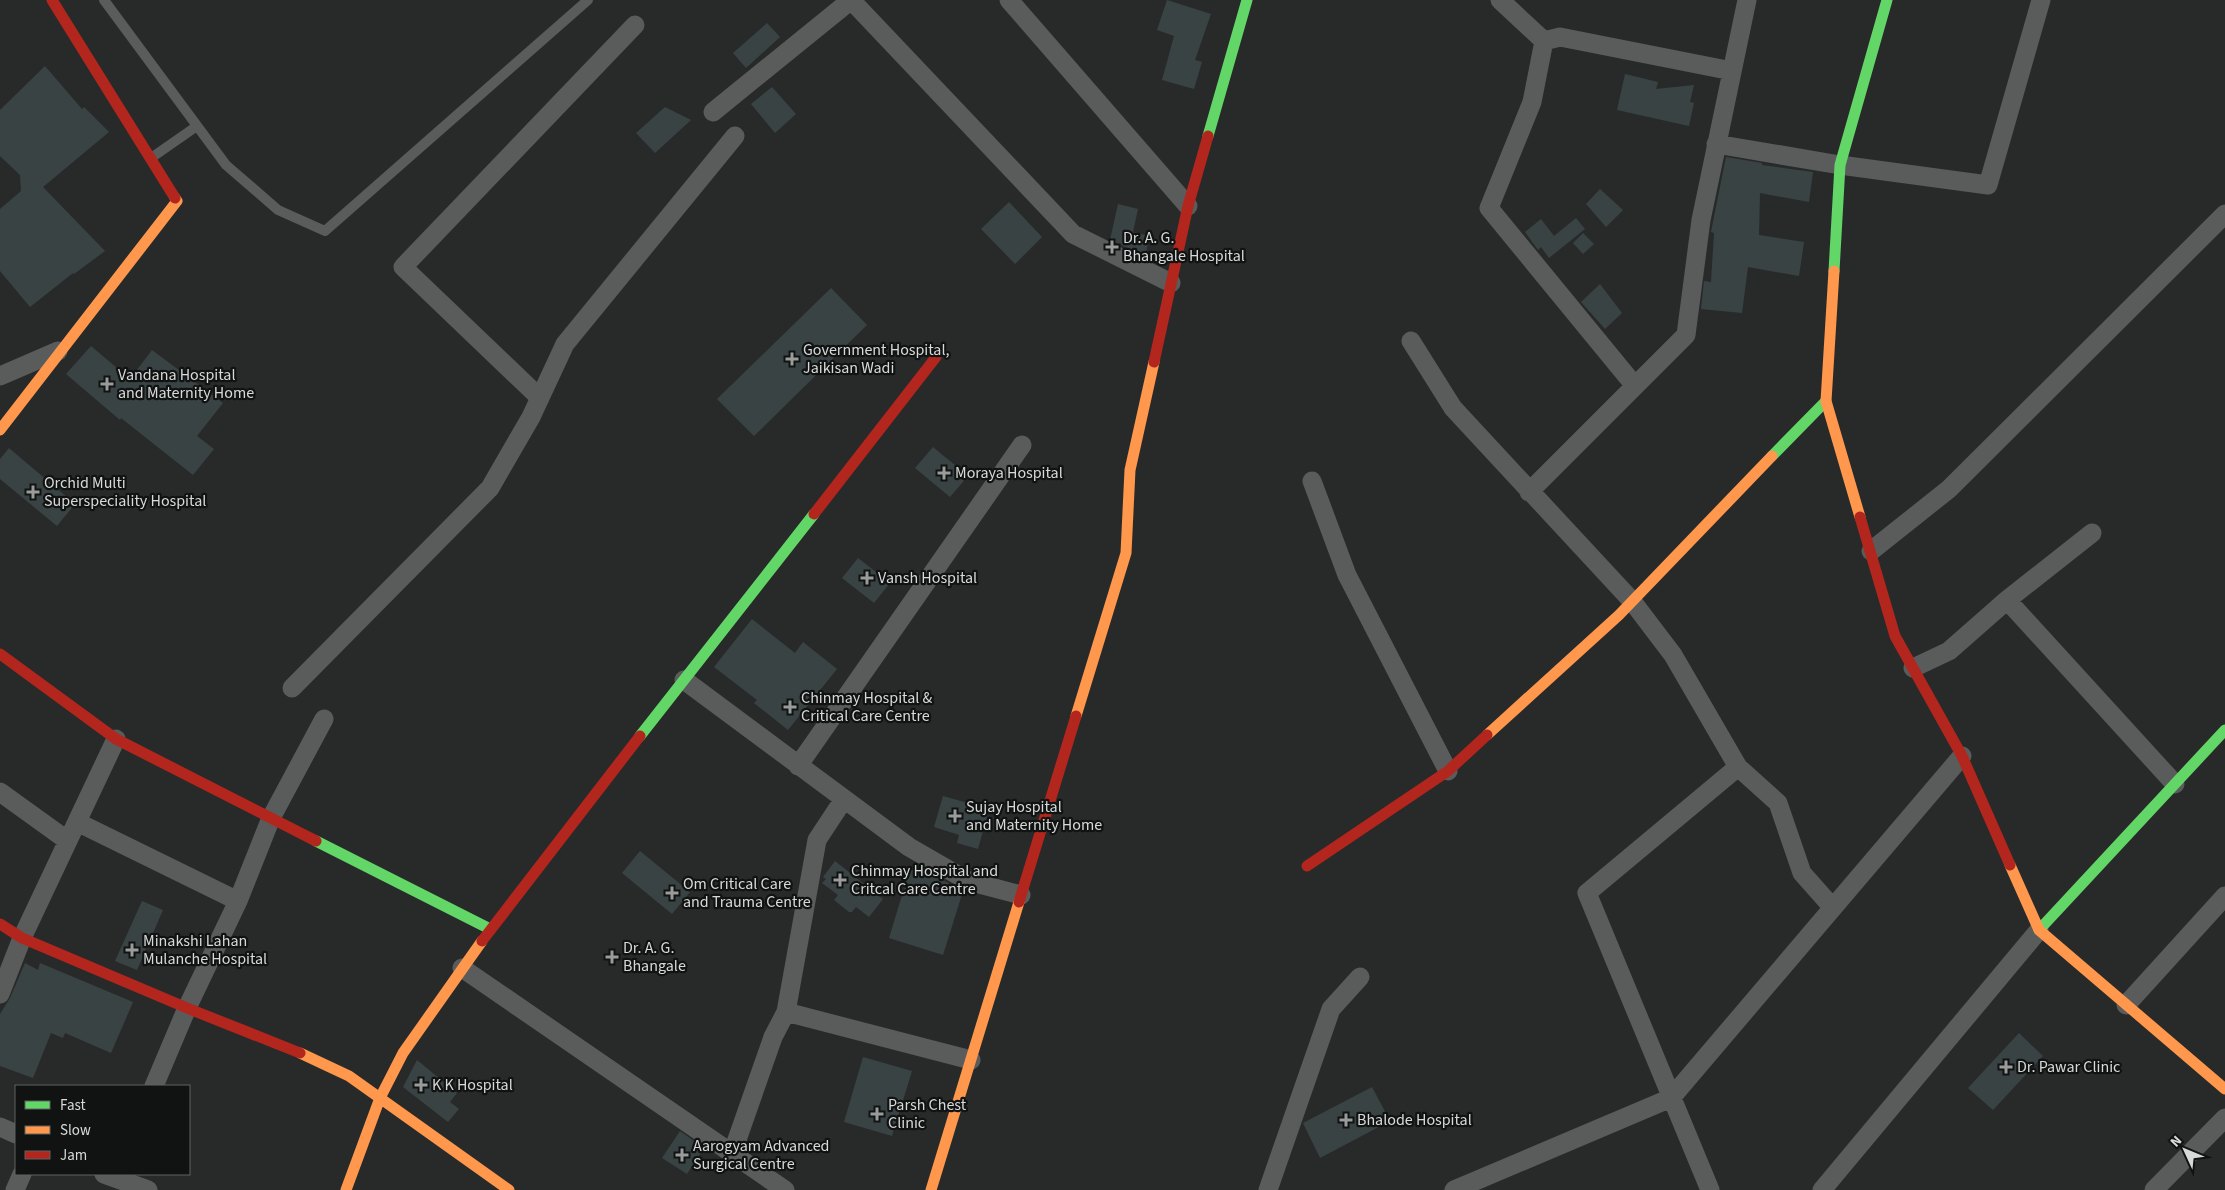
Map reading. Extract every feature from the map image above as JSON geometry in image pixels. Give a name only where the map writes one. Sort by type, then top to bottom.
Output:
[{"type":"street","points":[[0,430],[177,202],[52,0]]},
{"type":"street","points":[[713,112],[851,0],[1073,234],[1171,283]]},
{"type":"street","points":[[1009,0],[1188,206]]},
{"type":"street","points":[[931,1190],[1126,553],[1130,470],[1188,206],[1247,0]]},
{"type":"street","points":[[1500,0],[1544,41]]},
{"type":"street","points":[[1529,492],[1686,335],[1701,220],[1747,0]]},
{"type":"street","points":[[1887,0],[1840,165],[1826,401],[1895,636],[1962,756],[2039,930],[2225,1089]]},
{"type":"street","points":[[1716,144],[1840,165],[1988,185],[2041,0]]},
{"type":"street","points":[[540,398],[403,268],[635,25]]},
{"type":"street","points":[[1544,41],[1560,38],[1732,71]]},
{"type":"street","points":[[1544,41],[1532,102],[1489,208],[1635,386]]},
{"type":"street","points":[[292,688],[490,488],[531,417],[565,344],[736,136]]},
{"type":"street","points":[[1871,551],[1949,489],[2225,214]]},
{"type":"street","points":[[1411,341],[1452,408],[1632,602],[1673,655],[1738,767],[1778,803],[1802,873],[1833,908]]},
{"type":"street","points":[[0,376],[63,349]]},
{"type":"street","points":[[346,1190],[380,1098],[403,1053],[462,968],[490,929],[936,357]]},
{"type":"street","points":[[1307,866],[1448,771],[1632,602],[1826,401]]},
{"type":"street","points":[[798,766],[1022,445]]},
{"type":"street","points":[[1312,481],[1347,575],[1448,771]]},
{"type":"street","points":[[1913,668],[1949,651],[2006,600],[2092,533]]},
{"type":"street","points":[[2006,600],[2175,784]]},
{"type":"street","points":[[0,654],[116,739],[490,929]]},
{"type":"street","points":[[684,680],[909,847],[968,881],[1021,895]]},
{"type":"street","points":[[154,1085],[187,1008],[238,901],[271,818],[324,719]]},
{"type":"street","points":[[1822,1190],[2039,930],[2225,730]]},
{"type":"street","points":[[0,994],[22,938],[116,739]]},
{"type":"street","points":[[1454,1190],[1671,1098],[1962,756]]},
{"type":"street","points":[[1710,1190],[1587,894],[1738,767]]},
{"type":"street","points":[[0,792],[68,841]]},
{"type":"street","points":[[732,1154],[773,1037],[786,1012],[817,840],[844,799]]},
{"type":"street","points":[[77,822],[238,901]]},
{"type":"street","points":[[2126,1005],[2225,896]]},
{"type":"street","points":[[0,924],[22,938],[316,1060],[349,1076],[509,1190]]},
{"type":"street","points":[[462,968],[784,1190]]},
{"type":"street","points":[[1268,1190],[1331,1009],[1360,977]]},
{"type":"street","points":[[786,1012],[970,1060]]},
{"type":"street","points":[[2154,1190],[2225,1118]]},
{"type":"street","points":[[0,1127],[15,1134]]},
{"type":"street","points":[[15,1190],[22,1175]]},
{"type":"street","points":[[110,1179],[148,1190]]},
{"type":"lane","points":[[104,0],[226,165],[278,210],[325,231],[588,0]]},
{"type":"lane","points":[[150,158],[197,126]]},
{"type":"building","points":[[1167,0],[1211,14],[1195,60],[1202,62],[1194,89],[1162,80],[1174,36],[1157,30]]},
{"type":"building","points":[[767,23],[780,37],[746,68],[733,53]]},
{"type":"building","points":[[45,66],[82,109],[84,107],[109,132],[43,187],[105,251],[73,273],[30,307],[0,271],[0,209],[21,191],[20,175],[0,156],[0,110]]},
{"type":"building","points":[[1625,74],[1658,82],[1656,89],[1694,85],[1690,102],[1694,103],[1689,126],[1617,110]]},
{"type":"building","points":[[772,87],[796,114],[775,133],[751,104]]},
{"type":"building","points":[[665,107],[691,120],[655,153],[636,133]]},
{"type":"building","points":[[1726,157],[1762,163],[1762,165],[1813,172],[1809,202],[1760,193],[1759,235],[1804,242],[1799,276],[1748,267],[1742,313],[1701,309],[1704,281],[1711,282],[1714,233],[1711,232]]},
{"type":"building","points":[[1600,189],[1623,210],[1606,227],[1586,204]]},
{"type":"building","points":[[1009,202],[1042,237],[1015,264],[981,229]]},
{"type":"building","points":[[1118,204],[1138,209],[1133,232],[1150,236],[1145,256],[1110,240]]},
{"type":"building","points":[[1576,218],[1585,229],[1549,258],[1541,247],[1538,250],[1525,232],[1541,219],[1554,236]]},
{"type":"building","points":[[1583,233],[1594,244],[1583,254],[1573,243]]},
{"type":"building","points":[[1600,284],[1622,313],[1605,329],[1581,302]]},
{"type":"building","points":[[831,288],[867,325],[754,436],[717,399]]},
{"type":"building","points":[[91,346],[130,379],[152,350],[223,403],[197,436],[214,449],[193,475],[121,418],[120,420],[66,374]]},
{"type":"building","points":[[933,447],[968,476],[950,497],[915,468]]},
{"type":"building","points":[[9,448],[75,504],[57,526],[0,479],[0,459]]},
{"type":"building","points":[[858,558],[890,583],[874,603],[842,578]]},
{"type":"building","points":[[752,619],[795,653],[803,642],[837,669],[788,730],[754,703],[757,700],[714,667]]},
{"type":"building","points":[[943,796],[989,809],[978,849],[957,843],[959,835],[934,827]]},
{"type":"building","points":[[640,851],[690,892],[672,914],[622,873]]},
{"type":"building","points":[[835,861],[883,899],[869,917],[856,907],[852,912],[849,912],[834,900],[838,895],[822,883],[826,879],[823,877]]},
{"type":"building","points":[[910,869],[941,879],[963,891],[943,955],[889,938]]},
{"type":"building","points":[[142,901],[163,910],[137,970],[115,961]]},
{"type":"building","points":[[25,963],[38,970],[40,963],[133,1002],[111,1053],[65,1033],[63,1038],[51,1033],[33,1078],[0,1066],[0,1014],[10,998]]},
{"type":"building","points":[[2019,1033],[2043,1056],[1993,1110],[1968,1088]]},
{"type":"building","points":[[863,1057],[912,1071],[892,1136],[844,1122]]},
{"type":"building","points":[[417,1060],[457,1093],[450,1102],[459,1109],[448,1122],[403,1087]]},
{"type":"building","points":[[1372,1087],[1390,1121],[1320,1158],[1303,1123]]},
{"type":"building","points":[[680,1131],[704,1148],[687,1174],[662,1158]]},
{"type":"traffic: fast","points":[[1208,136],[1247,0]]},
{"type":"traffic: fast","points":[[1834,271],[1840,165],[1887,0]]},
{"type":"traffic: fast","points":[[1772,456],[1826,401]]},
{"type":"traffic: fast","points":[[640,736],[814,514]]},
{"type":"traffic: fast","points":[[2039,930],[2225,730]]},
{"type":"traffic: fast","points":[[316,841],[490,929]]},
{"type":"traffic: slow","points":[[0,430],[177,201],[175,198]]},
{"type":"traffic: slow","points":[[1834,271],[1826,401],[1860,517]]},
{"type":"traffic: slow","points":[[1076,716],[1126,553],[1130,470],[1154,362]]},
{"type":"traffic: slow","points":[[1487,735],[1619,615],[1772,456]]},
{"type":"traffic: slow","points":[[2010,865],[2039,930],[2225,1089]]},
{"type":"traffic: slow","points":[[931,1190],[1019,902]]},
{"type":"traffic: slow","points":[[346,1190],[380,1098],[403,1053],[482,941]]},
{"type":"traffic: slow","points":[[300,1053],[349,1076],[509,1190]]},
{"type":"traffic: jam","points":[[52,0],[175,198]]},
{"type":"traffic: jam","points":[[1154,362],[1188,206],[1208,136]]},
{"type":"traffic: jam","points":[[814,514],[936,357]]},
{"type":"traffic: jam","points":[[1860,517],[1895,636],[1962,756],[2010,865]]},
{"type":"traffic: jam","points":[[0,654],[116,739],[316,841]]},
{"type":"traffic: jam","points":[[1019,902],[1076,716]]},
{"type":"traffic: jam","points":[[1307,866],[1448,771],[1487,735]]},
{"type":"traffic: jam","points":[[482,941],[640,736]]},
{"type":"traffic: jam","points":[[0,924],[22,938],[187,1008],[300,1053]]},
{"type":"place","name":"Dr. A. G. Bhangale Hospital","points":[[1112,247]]},
{"type":"place","name":"Government Hospital, Jaikisan Wadi","points":[[792,359]]},
{"type":"place","name":"Vandana Hospital and Maternity Home","points":[[107,384]]},
{"type":"place","name":"Moraya Hospital","points":[[944,473]]},
{"type":"place","name":"Orchid Multi Superspeciality Hospital","points":[[33,492]]},
{"type":"place","name":"Vansh Hospital","points":[[867,578]]},
{"type":"place","name":"Chinmay Hospital & Critical Care Centre","points":[[790,707]]},
{"type":"place","name":"Sujay Hospital and Maternity Home","points":[[955,816]]},
{"type":"place","name":"Chinmay Hospital and Critcal Care Centre","points":[[840,880]]},
{"type":"place","name":"Om Critical Care and Trauma Centre","points":[[672,893]]},
{"type":"place","name":"Minakshi Lahan Mulanche Hospital","points":[[132,950]]},
{"type":"place","name":"Dr. A. G. Bhangale","points":[[612,957]]},
{"type":"place","name":"Dr. Pawar Clinic","points":[[2006,1067]]},
{"type":"place","name":"K K Hospital","points":[[421,1085]]},
{"type":"place","name":"Parsh Chest Clinic","points":[[877,1114]]},
{"type":"place","name":"Bhalode Hospital","points":[[1346,1120]]},
{"type":"place","name":"Aarogyam Advanced Surgical Centre","points":[[682,1155]]}]
